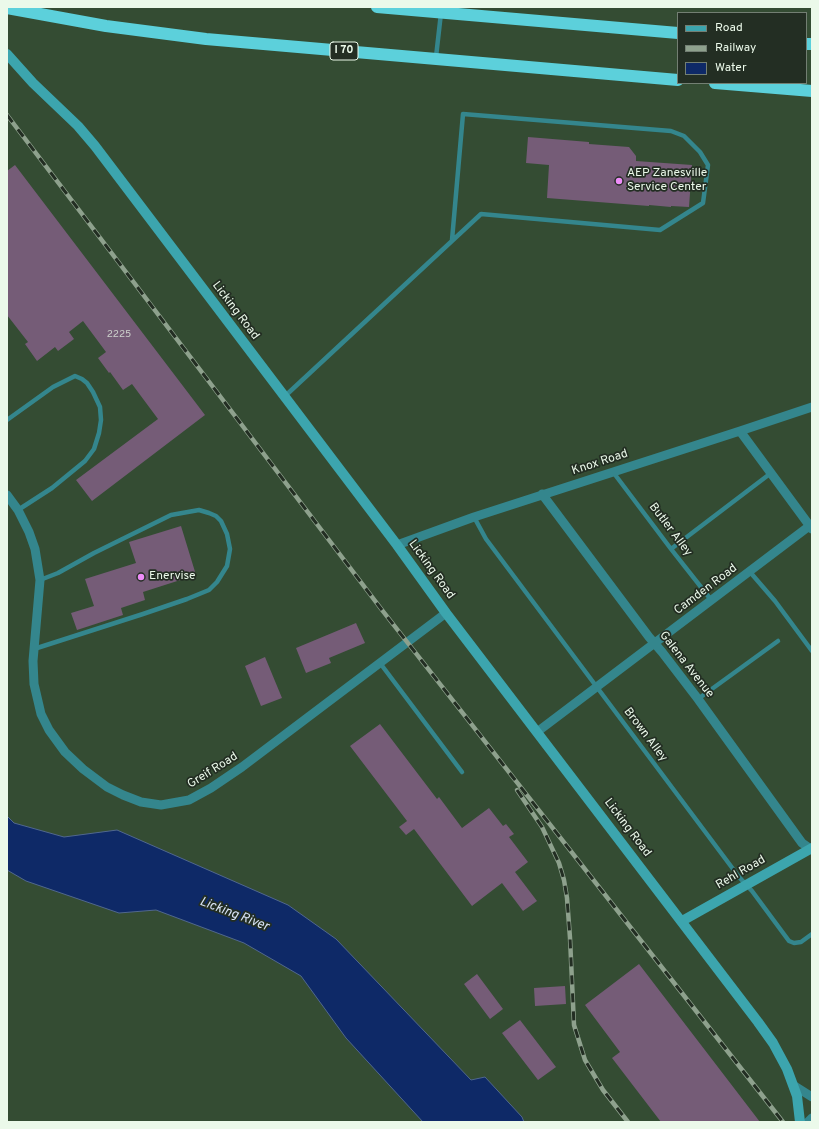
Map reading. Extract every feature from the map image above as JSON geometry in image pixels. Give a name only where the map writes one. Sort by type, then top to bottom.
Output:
[{"type":"highway","points":[[377,7],[677,33]]},
{"type":"highway","name":"I 70","points":[[9,9],[106,26],[206,39],[677,80]]},
{"type":"highway","points":[[727,84],[812,91]]},
{"type":"street","name":"Licking Road","points":[[7,54],[33,83],[78,126],[95,146],[397,545],[446,613],[682,921],[773,1043],[793,1085],[799,1109],[800,1122]]},
{"type":"street","name":"Knox Road","points":[[397,545],[474,516],[812,407]]},
{"type":"street","points":[[740,431],[811,526]]},
{"type":"street","name":"Galena Avenue","points":[[542,494],[648,637],[662,652],[698,699],[802,843],[811,849]]},
{"type":"street","name":"Greif Road","points":[[7,495],[18,510],[29,532],[35,549],[40,580],[33,661],[34,684],[41,714],[49,730],[65,752],[83,769],[107,787],[123,796],[141,802],[161,805],[189,800],[212,788],[242,768],[446,613]]},
{"type":"street","name":"Camden Road","points":[[537,732],[811,526]]},
{"type":"street","name":"Rehl Road","points":[[682,921],[811,849]]},
{"type":"street","points":[[793,1085],[812,1097]]},
{"type":"street","points":[[808,1122],[812,1118]]},
{"type":"lane","points":[[436,59],[441,12]]},
{"type":"lane","points":[[284,397],[481,214],[660,230],[703,203],[708,165],[700,152],[684,136],[671,131],[464,114],[452,240]]},
{"type":"lane","points":[[7,420],[53,387],[75,376],[87,383],[100,407],[101,420],[99,433],[94,449],[85,461],[52,488],[18,510]]},
{"type":"lane","name":"Butler Alley","points":[[613,472],[712,601]]},
{"type":"lane","points":[[671,549],[770,473]]},
{"type":"lane","points":[[34,649],[188,599],[208,590],[217,582],[227,566],[230,549],[227,534],[221,521],[216,516],[209,513],[199,510],[171,515],[94,552],[58,573],[40,580]]},
{"type":"lane","name":"Brown Alley","points":[[474,516],[486,539],[739,877],[747,885],[789,941],[794,943],[801,942],[812,934]]},
{"type":"lane","points":[[750,572],[775,601],[812,651]]},
{"type":"lane","points":[[698,699],[778,641]]},
{"type":"lane","points":[[380,663],[462,772]]},
{"type":"water","name":"Licking River","points":[[7,816],[14,823],[64,837],[117,830],[288,905],[336,939],[471,1080],[485,1077],[522,1117],[524,1122],[423,1122],[346,1038],[301,976],[244,943],[156,910],[119,913],[26,881],[7,870]]},
{"type":"building","name":"AEP Zanesville Service Center","points":[[528,137],[629,147],[636,156],[636,161],[692,165],[689,207],[649,206],[547,198],[549,165],[526,163]]},
{"type":"building","points":[[15,165],[205,415],[92,501],[76,480],[158,419],[132,384],[123,390],[110,372],[109,373],[98,358],[106,352],[83,321],[69,332],[74,339],[58,351],[55,347],[37,361],[25,344],[28,342],[7,315],[7,171]]},
{"type":"building","name":"Enervise","points":[[181,526],[196,575],[143,592],[145,600],[121,608],[123,615],[77,630],[71,613],[94,606],[85,579],[136,563],[129,542]]},
{"type":"building","points":[[356,623],[365,643],[329,658],[331,663],[306,673],[296,648]]},
{"type":"building","points":[[265,657],[282,698],[261,706],[245,666]]},
{"type":"building","points":[[380,724],[437,799],[439,797],[462,828],[489,808],[503,826],[506,824],[514,834],[509,837],[528,862],[515,872],[537,901],[523,911],[502,883],[472,906],[414,829],[406,835],[399,827],[407,821],[350,746]]},
{"type":"building","points":[[639,964],[760,1122],[661,1122],[612,1058],[620,1052],[585,1005]]},
{"type":"building","points":[[477,974],[503,1009],[490,1019],[464,984]]},
{"type":"building","points":[[565,986],[566,1004],[535,1006],[534,988]]},
{"type":"building","points":[[520,1020],[556,1067],[538,1080],[502,1033]]},
{"type":"railway","points":[[7,115],[382,610],[783,1122]]},
{"type":"railway","points":[[517,790],[542,827],[559,863],[564,880],[570,938],[574,1025],[585,1060],[603,1090],[628,1122]]},
{"type":"place","name":"AEP Zanesville Service Center","points":[[619,181]]},
{"type":"place","name":"Enervise","points":[[141,577]]}]
